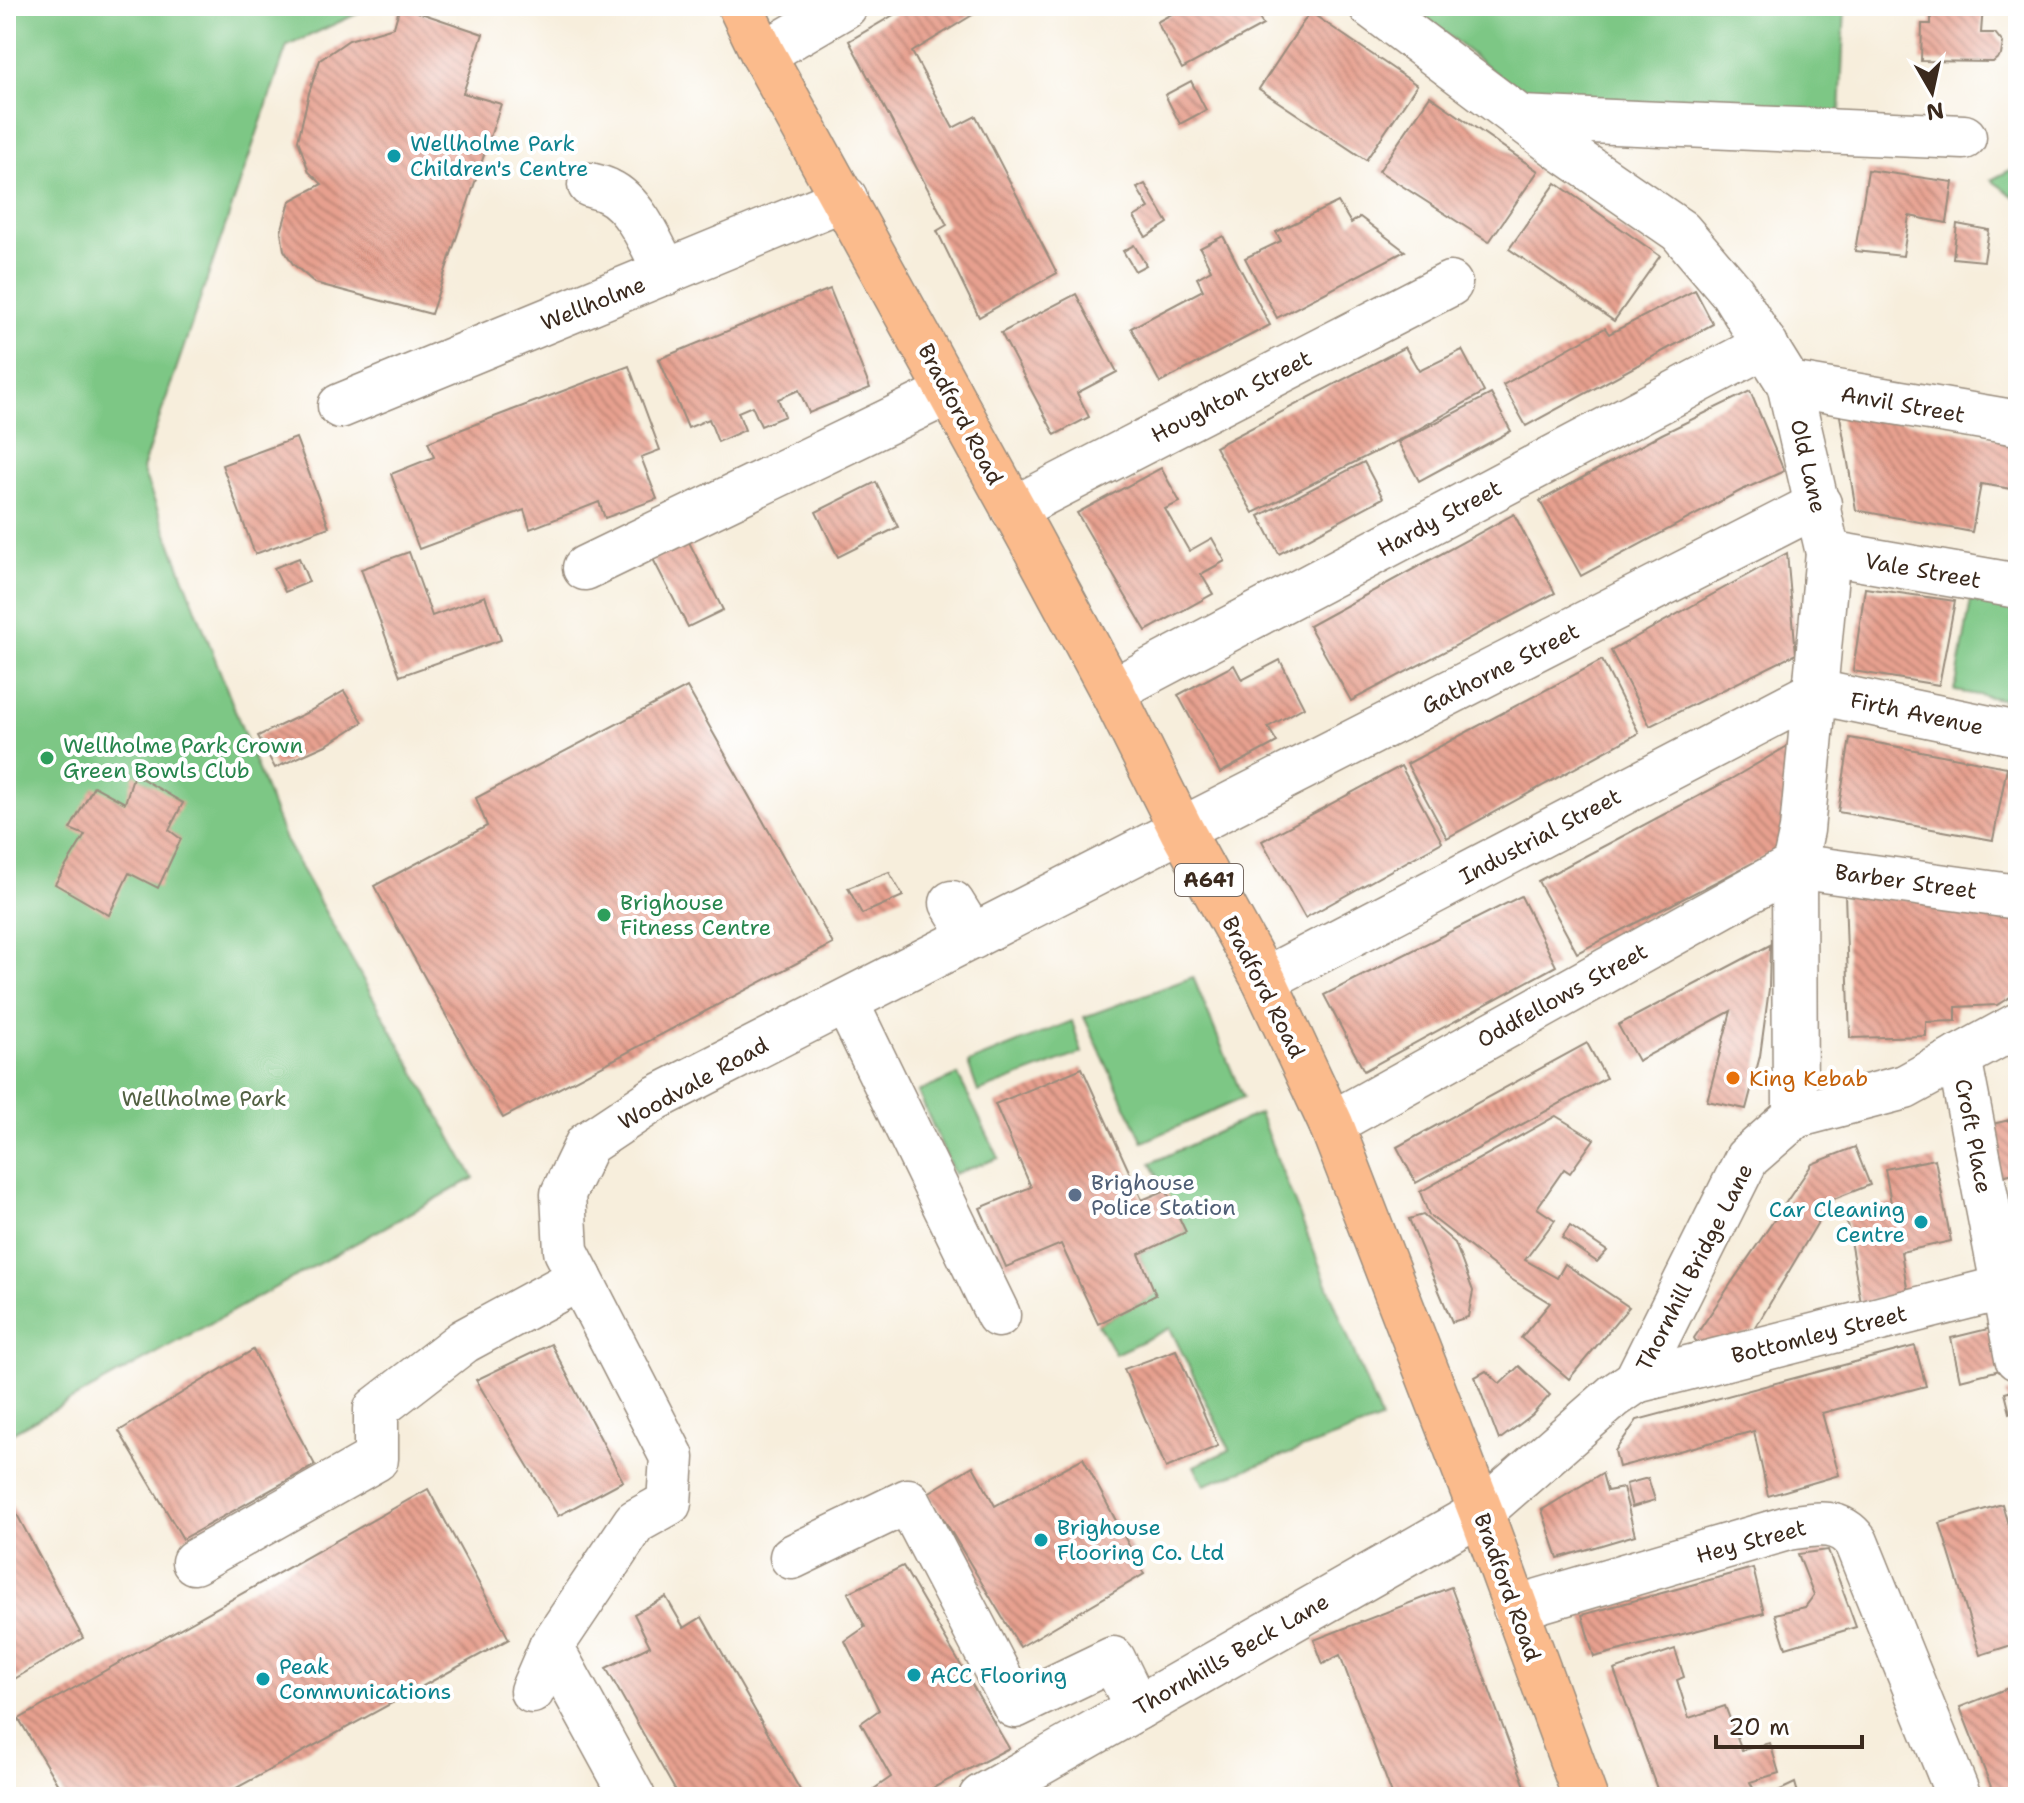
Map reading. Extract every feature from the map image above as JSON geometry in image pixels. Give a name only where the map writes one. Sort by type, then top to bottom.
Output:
[{"type":"main road","name":"Bradford Road","points":[[740,6],[763,54],[845,198],[1112,691],[1182,831],[1264,980],[1331,1124],[1481,1512],[1585,1797]]},
{"type":"street","points":[[763,54],[845,6]]},
{"type":"street","name":"Old Lane","points":[[1371,6],[1520,118],[1680,231],[1732,292],[1789,384],[1828,553],[1802,830],[1794,866],[1795,1116]]},
{"type":"street","points":[[1520,118],[1964,137]]},
{"type":"street","points":[[590,185],[609,191],[625,203],[648,237],[666,273]]},
{"type":"street","name":"Wellholme","points":[[340,406],[845,198]]},
{"type":"street","name":"Houghton Street","points":[[1013,509],[1450,284]]},
{"type":"street","name":"Hardy Street","points":[[1112,691],[1766,345]]},
{"type":"street","name":"Anvil Street","points":[[1789,384],[2018,423]]},
{"type":"street","points":[[585,568],[949,392]]},
{"type":"street","name":"Gathorne Street","points":[[1182,831],[1819,504]]},
{"type":"street","name":"Vale Street","points":[[1828,553],[2018,586]]},
{"type":"street","name":"Firth Avenue","points":[[1816,692],[2018,734]]},
{"type":"street","name":"Industrial Street","points":[[1264,980],[1816,692]]},
{"type":"street","name":"Woodvale Road","points":[[551,1647],[635,1522],[669,1503],[685,1455],[566,1251],[563,1194],[587,1144],[656,1098],[846,1002],[962,920],[1182,831]]},
{"type":"street","name":"Barber Street","points":[[1794,866],[2018,897]]},
{"type":"street","name":"Oddfellows Street","points":[[1331,1124],[1794,866]]},
{"type":"street","points":[[846,1002],[998,1315]]},
{"type":"street","name":"Thornhill Bridge Lane","points":[[1481,1512],[1614,1396],[1636,1381],[1747,1158],[1795,1116],[1905,1087],[2018,1025]]},
{"type":"street","name":"Croft Place","points":[[1959,1057],[2017,1358]]},
{"type":"street","points":[[194,1562],[376,1459],[376,1409],[464,1341],[580,1278]]},
{"type":"street","name":"Bottomley Street","points":[[1636,1381],[2002,1288]]},
{"type":"street","points":[[792,1557],[908,1501],[1015,1706],[1113,1659],[1137,1708]]},
{"type":"street","name":"Thornhills Beck Lane","points":[[981,1797],[1481,1512]]},
{"type":"street","name":"Hey Street","points":[[1515,1608],[1788,1528],[1815,1524],[1838,1526],[1849,1532],[1870,1532],[1959,1797]]},
{"type":"street","points":[[532,1691],[551,1647]]},
{"type":"street","points":[[551,1647],[633,1797]]},
{"type":"green space","name":"Wellholme Park","points":[[6,6],[374,6],[287,46],[142,469],[285,840],[474,1178],[6,1436]]},
{"type":"green space","points":[[1411,6],[1845,6],[1840,116],[1534,104]]},
{"type":"green space","points":[[2018,166],[2018,199],[1991,180]]},
{"type":"green space","points":[[1971,600],[2018,610],[2018,702],[1955,691]]},
{"type":"green space","points":[[1193,977],[1243,1098],[1143,1142],[1084,1017]]},
{"type":"green space","points":[[1072,1021],[1082,1053],[978,1092],[968,1063]]},
{"type":"green space","points":[[958,1075],[999,1158],[954,1174],[918,1092]]},
{"type":"green space","points":[[1259,1113],[1381,1420],[1204,1485],[1194,1466],[1230,1450],[1170,1328],[1115,1354],[1098,1324],[1155,1295],[1139,1254],[1186,1231],[1151,1163]]},
{"type":"building","name":"Wellholme Park Children's Centre","points":[[400,6],[483,34],[463,93],[501,104],[431,314],[315,283],[293,264],[284,250],[281,232],[290,201],[322,184],[309,172],[298,140],[320,60],[349,40],[394,27]]},
{"type":"building","points":[[909,6],[987,6],[912,52],[953,128],[976,116],[1057,273],[979,317],[937,231],[947,225],[849,41]]},
{"type":"building","points":[[1186,6],[1252,6],[1263,25],[1182,69],[1157,22]]},
{"type":"building","points":[[1931,6],[1983,6],[1981,33],[1995,33],[2003,43],[2001,55],[1993,62],[1921,61],[1922,24],[1931,24]]},
{"type":"building","points":[[1310,12],[1417,85],[1366,160],[1259,89]]},
{"type":"building","points":[[1191,81],[1206,110],[1180,124],[1165,95]]},
{"type":"building","points":[[1430,96],[1538,171],[1489,242],[1379,171]]},
{"type":"building","points":[[1868,170],[1953,182],[1947,223],[1909,216],[1903,256],[1855,251]]},
{"type":"building","points":[[1556,183],[1660,256],[1614,321],[1509,249]]},
{"type":"building","points":[[1145,184],[1168,223],[1146,237],[1134,217],[1149,208],[1137,188]]},
{"type":"building","points":[[1338,202],[1351,223],[1360,217],[1405,251],[1277,318],[1245,258],[1281,241],[1276,232]]},
{"type":"building","points":[[1957,224],[1989,230],[1984,261],[1953,258]]},
{"type":"building","points":[[1223,236],[1270,325],[1160,383],[1131,328],[1203,290],[1197,278],[1211,270],[1200,248]]},
{"type":"building","points":[[1134,245],[1146,265],[1135,271],[1123,251]]},
{"type":"building","points":[[830,289],[870,388],[809,413],[799,390],[778,399],[785,416],[761,426],[752,406],[738,412],[745,430],[718,442],[709,419],[688,428],[659,359]]},
{"type":"building","points":[[1695,290],[1713,324],[1526,426],[1503,385],[1605,328],[1609,334]]},
{"type":"building","points":[[1076,294],[1117,372],[1077,393],[1089,417],[1055,435],[1001,333]]},
{"type":"building","points":[[1405,347],[1419,371],[1462,350],[1484,392],[1401,439],[1253,513],[1215,447]]},
{"type":"building","points":[[629,366],[660,450],[641,457],[657,499],[605,518],[599,502],[530,529],[524,510],[419,549],[391,474],[434,457],[428,442]]},
{"type":"building","points":[[1750,391],[1784,471],[1740,491],[1581,576],[1540,501],[1662,434]]},
{"type":"building","points":[[1491,394],[1511,431],[1419,481],[1398,442]]},
{"type":"building","points":[[1839,410],[2018,442],[2018,490],[1981,484],[1972,532],[1856,510]]},
{"type":"building","points":[[296,438],[329,527],[255,554],[222,465]]},
{"type":"building","points":[[1364,462],[1383,498],[1279,554],[1259,516]]},
{"type":"building","points":[[1161,468],[1180,502],[1165,509],[1189,551],[1212,538],[1225,561],[1201,574],[1213,594],[1146,631],[1077,513]]},
{"type":"building","points":[[876,482],[898,527],[838,557],[816,512]]},
{"type":"building","points":[[1514,514],[1555,593],[1351,701],[1309,626]]},
{"type":"building","points":[[689,542],[723,610],[688,627],[653,559]]},
{"type":"building","points":[[409,552],[432,616],[485,596],[501,640],[400,676],[361,569]]},
{"type":"building","points":[[1787,553],[1796,654],[1650,726],[1611,651]]},
{"type":"building","points":[[299,558],[309,582],[285,592],[274,568]]},
{"type":"building","points":[[1865,588],[1955,601],[1939,685],[1853,671]]},
{"type":"building","points":[[1280,660],[1304,707],[1268,727],[1277,742],[1220,773],[1178,695],[1234,665],[1242,680]]},
{"type":"building","points":[[1602,660],[1639,733],[1447,838],[1407,764]]},
{"type":"building","name":"Brighouse Fitness Centre","points":[[687,687],[833,944],[503,1118],[374,886],[487,826],[476,798]]},
{"type":"building","points":[[344,691],[363,722],[328,744],[275,768],[258,736]]},
{"type":"building","points":[[1850,738],[2007,767],[1993,840],[1838,812]]},
{"type":"building","points":[[1791,744],[1784,847],[1577,953],[1538,881]]},
{"type":"building","points":[[1401,766],[1442,842],[1305,918],[1262,841]]},
{"type":"building","points":[[134,774],[183,803],[169,830],[181,839],[158,888],[129,873],[109,915],[55,884],[85,835],[70,829],[94,786],[125,803]]},
{"type":"building","points":[[889,872],[903,896],[862,914],[848,888]]},
{"type":"building","points":[[1845,894],[2018,908],[2018,992],[1997,1005],[1956,1007],[1956,1021],[1926,1022],[1926,1036],[1850,1038]]},
{"type":"building","points":[[1521,896],[1556,966],[1364,1071],[1324,995]]},
{"type":"building","points":[[1770,945],[1769,989],[1760,1056],[1746,1109],[1707,1101],[1731,1011],[1638,1061],[1618,1025]]},
{"type":"building","points":[[1587,1043],[1606,1078],[1416,1183],[1397,1147]]},
{"type":"building","name":"Brighouse Police Station","points":[[1082,1068],[1142,1200],[1166,1190],[1186,1232],[1139,1254],[1156,1295],[1098,1324],[1061,1244],[1006,1267],[980,1208],[1031,1187],[995,1104]]},
{"type":"building","points":[[1556,1116],[1594,1139],[1570,1173],[1564,1169],[1537,1208],[1555,1220],[1525,1260],[1557,1278],[1565,1264],[1629,1307],[1569,1379],[1521,1338],[1550,1303],[1511,1279],[1429,1215],[1420,1192]]},
{"type":"building","points":[[2018,1118],[2018,1172],[1994,1178],[1984,1126]]},
{"type":"building","points":[[1855,1147],[1870,1185],[1831,1200],[1753,1332],[1699,1347],[1694,1338],[1812,1164]]},
{"type":"building","points":[[1935,1159],[1951,1241],[1901,1252],[1908,1293],[1861,1303],[1845,1212],[1891,1203],[1885,1169]]},
{"type":"building","points":[[1423,1215],[1455,1243],[1473,1291],[1468,1317],[1452,1322],[1409,1219]]},
{"type":"building","points":[[1570,1226],[1607,1251],[1597,1262],[1562,1238]]},
{"type":"building","points":[[1996,1327],[2004,1369],[1960,1380],[1951,1338]]},
{"type":"building","points":[[551,1344],[623,1481],[558,1516],[476,1380]]},
{"type":"building","points":[[1915,1346],[1926,1386],[1822,1413],[1839,1475],[1768,1496],[1754,1431],[1619,1467],[1615,1451],[1637,1420]]},
{"type":"building","points":[[253,1350],[315,1465],[183,1539],[119,1431]]},
{"type":"building","points":[[1176,1350],[1218,1446],[1166,1468],[1124,1369]]},
{"type":"building","points":[[1519,1366],[1550,1395],[1532,1415],[1499,1440],[1475,1377],[1486,1371],[1500,1384]]},
{"type":"building","points":[[2018,1380],[2018,1411],[2010,1413],[2005,1393],[2012,1391],[2010,1382]]},
{"type":"building","name":"Brighouse Flooring Co. Ltd","points":[[1083,1458],[1144,1574],[1020,1647],[928,1493],[973,1466],[995,1506]]},
{"type":"building","points":[[1602,1473],[1607,1491],[1623,1488],[1635,1535],[1558,1558],[1542,1510]]},
{"type":"building","points":[[1648,1478],[1655,1500],[1632,1507],[1626,1484]]},
{"type":"building","name":"Peak Communications","points":[[428,1489],[509,1639],[220,1797],[65,1797],[19,1719]]},
{"type":"building","points":[[6,1494],[83,1638],[6,1684]]},
{"type":"building","points":[[2002,1504],[2009,1528],[2014,1526],[2018,1539],[2018,1546],[2015,1546],[2018,1555],[2018,1643],[1980,1655],[1940,1523]]},
{"type":"building","points":[[1828,1550],[1856,1627],[1786,1648],[1775,1614],[1805,1607],[1814,1595],[1798,1554]]},
{"type":"building","name":"ACC Flooring","points":[[903,1566],[1009,1748],[916,1797],[880,1797],[874,1789],[891,1777],[861,1723],[879,1710],[845,1641],[865,1627],[848,1593]]},
{"type":"building","points":[[1753,1568],[1764,1613],[1594,1657],[1582,1615]]},
{"type":"building","points":[[1451,1587],[1529,1797],[1393,1797],[1340,1655],[1323,1664],[1314,1640]]},
{"type":"building","points":[[666,1597],[684,1628],[702,1617],[804,1797],[679,1797],[606,1668],[650,1646],[634,1614]]},
{"type":"building","points":[[1675,1649],[1684,1677],[1677,1680],[1689,1718],[1725,1706],[1742,1750],[1770,1743],[1779,1773],[1750,1782],[1757,1796],[1795,1783],[1799,1797],[1660,1797],[1614,1670]]},
{"type":"building","points":[[2018,1684],[2018,1797],[1995,1797],[1960,1707]]},
{"type":"place","name":"Wellholme Park Children's Centre","points":[[394,156]]},
{"type":"place","name":"Wellholme Park Crown Green Bowls Club","points":[[47,758]]},
{"type":"place","name":"Brighouse Fitness Centre","points":[[604,915]]},
{"type":"place","name":"King Kebab","points":[[1733,1078]]},
{"type":"place","name":"Brighouse Police Station","points":[[1075,1195]]},
{"type":"place","name":"Car Cleaning Centre","points":[[1921,1222]]},
{"type":"place","name":"Brighouse Flooring Co. Ltd","points":[[1041,1540]]},
{"type":"place","name":"ACC Flooring","points":[[914,1675]]},
{"type":"place","name":"Peak Communications","points":[[263,1679]]}]
